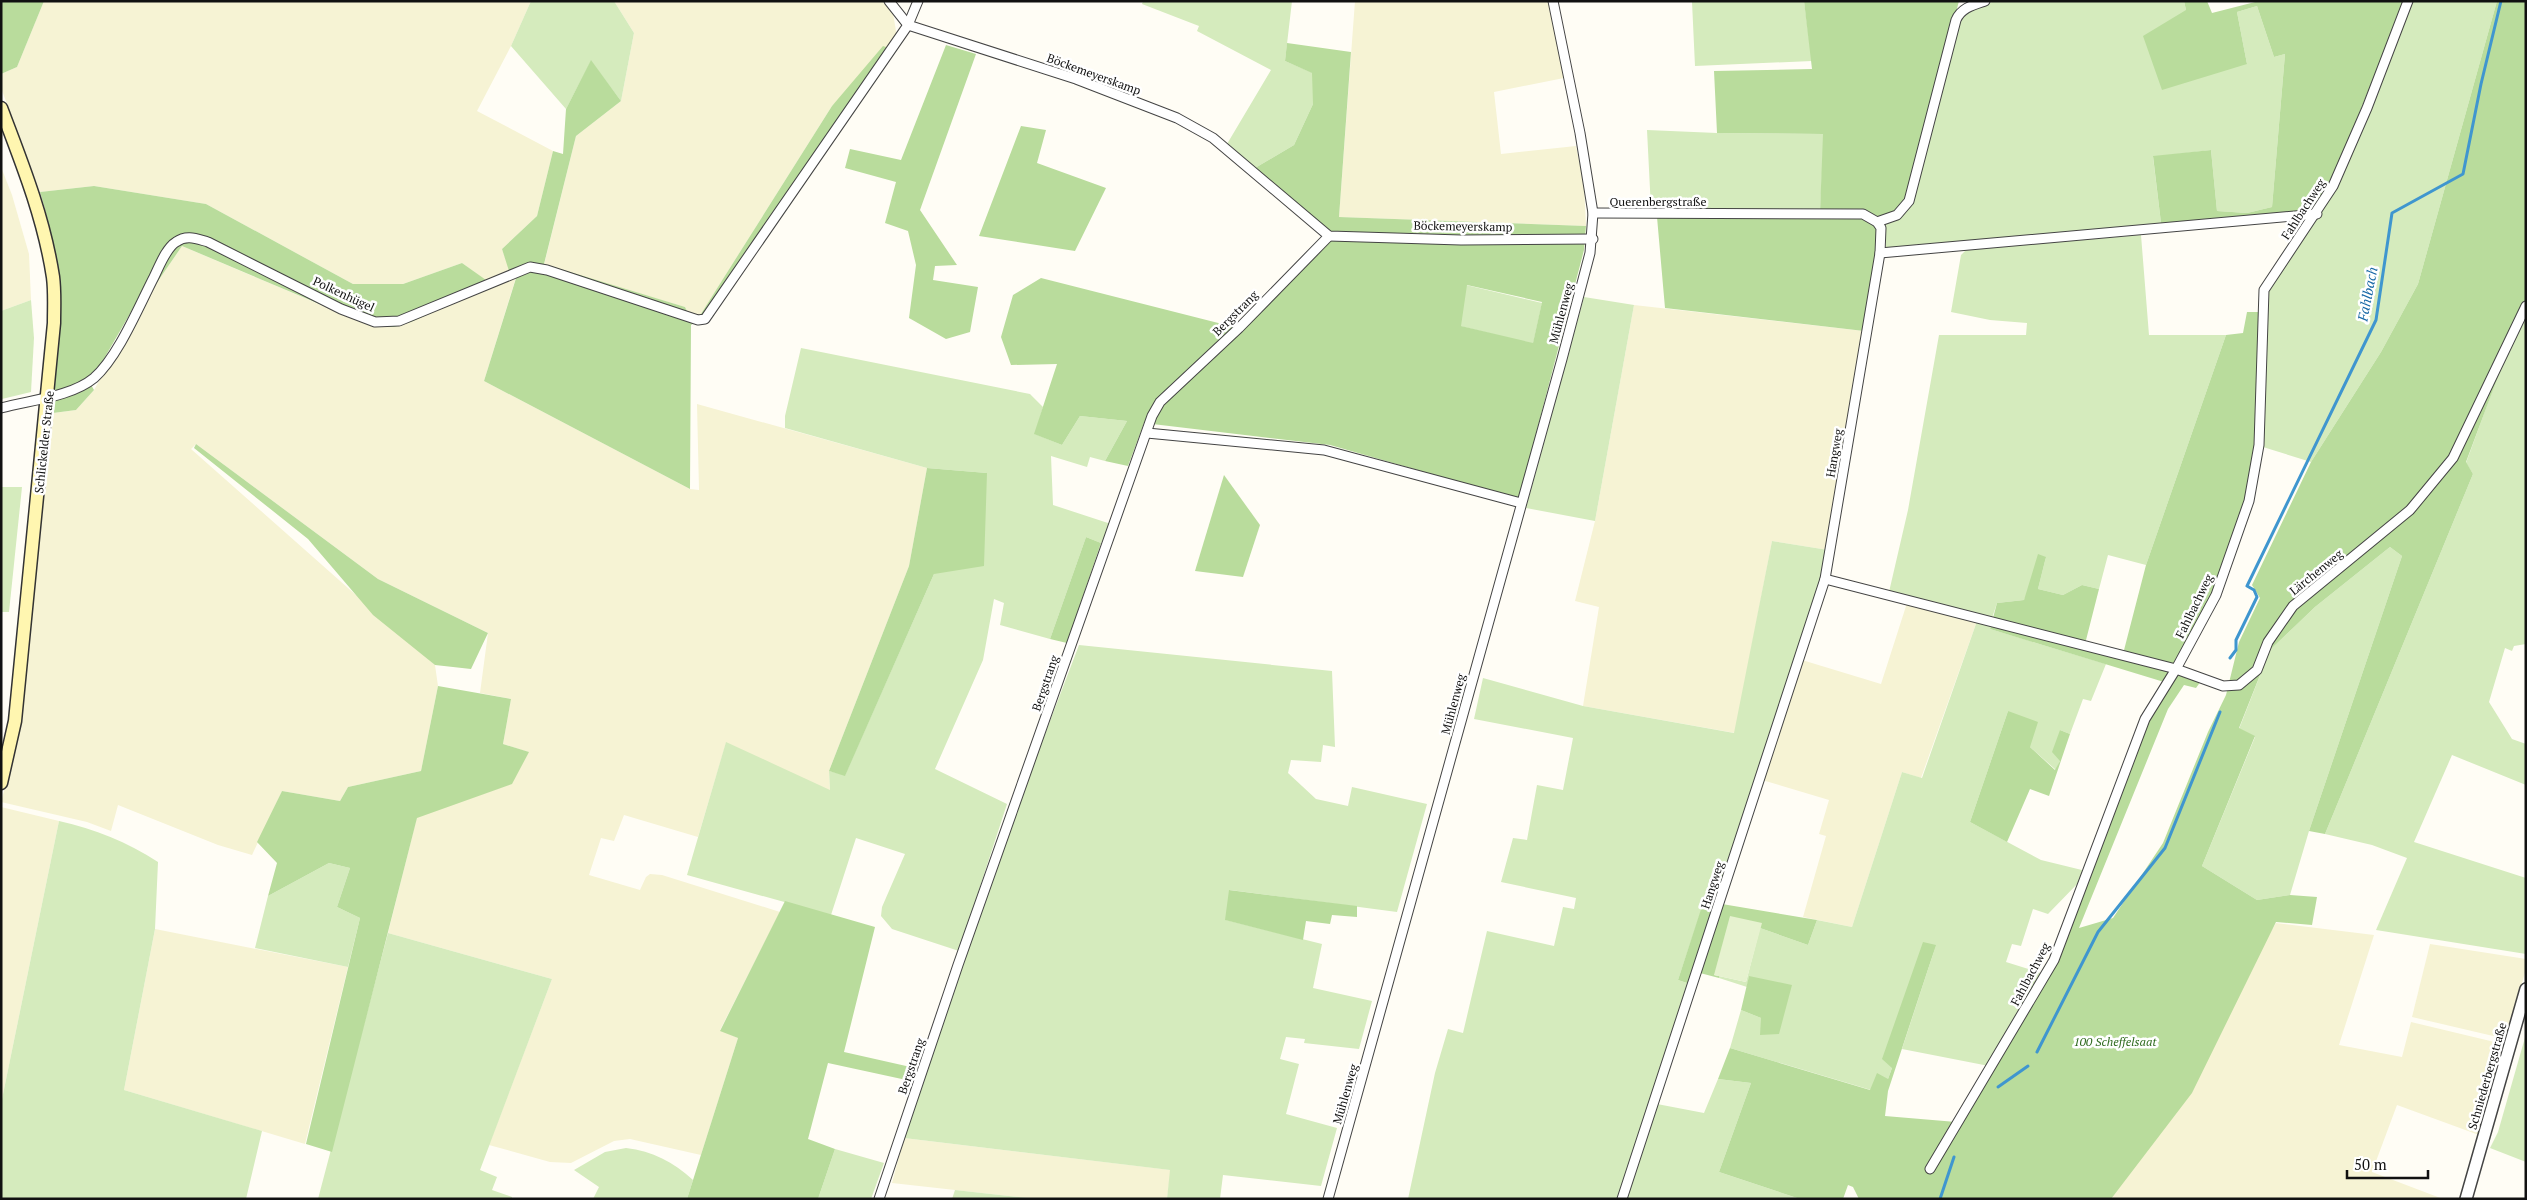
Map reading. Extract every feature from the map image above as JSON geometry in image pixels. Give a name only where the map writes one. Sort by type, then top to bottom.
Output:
[{"type":"main road","name":"Schlickelder Straße","points":[[1,108],[37,206],[53,279],[54,323],[49,398],[15,721],[1,782]]},
{"type":"street","points":[[888,1],[908,25],[918,1]]},
{"type":"street","name":"Querenbergstraße","points":[[1553,1],[1580,134],[1593,214],[1863,214],[1878,222]]},
{"type":"street","points":[[1985,1],[1969,6],[1961,12],[1956,20],[1909,201],[1897,215],[1878,222],[1881,228],[1880,253],[2316,214]]},
{"type":"street","name":"Fahlbachweg","points":[[1930,1169],[2054,960],[2145,719],[2176,669],[2216,594],[2249,501],[2259,445],[2264,290],[2316,214],[2340,169],[2408,1]]},
{"type":"street","name":"Böckemeyerskamp","points":[[908,25],[1076,79],[1177,118],[1212,138],[1330,236],[1461,240],[1592,239]]},
{"type":"street","name":"Polkenhügel","points":[[1,408],[34,399],[49,398],[93,379],[107,365],[160,264],[175,242],[190,236],[208,242],[342,309],[375,322],[399,321],[530,266],[698,320],[705,319],[753,246],[908,25]]},
{"type":"street","name":"Mühlenweg","points":[[1328,1199],[1562,359],[1592,239],[1593,214]]},
{"type":"street","name":"Bergstrang","points":[[879,1199],[961,957],[1152,416],[1160,402],[1238,328],[1330,236]]},
{"type":"street","name":"Hangweg","points":[[1622,1199],[1826,579],[1880,253]]},
{"type":"street","name":"Lärchenweg","points":[[1826,579],[2176,669],[2223,686],[2239,685],[2257,670],[2268,642],[2293,606],[2403,517],[2453,458],[2526,306]]},
{"type":"street","points":[[1147,433],[1324,450],[1521,503]]},
{"type":"street","name":"Schniederbergstraße","points":[[2466,1199],[2526,989]]},
{"type":"shaded area","points":[[44,1],[531,1],[511,46],[477,111],[553,151],[537,216],[502,249],[510,271],[485,280],[462,263],[403,284],[353,284],[206,204],[94,186],[40,192],[1,88],[1,74],[17,67]]},
{"type":"shaded area","points":[[614,1],[882,1],[893,13],[897,37],[889,48],[832,106],[699,317],[689,315],[685,307],[544,265],[576,136],[621,101],[634,33]]},
{"type":"shaded area","points":[[1355,1],[1549,1],[1564,78],[1494,92],[1501,154],[1576,146],[1584,184],[1586,226],[1339,217]]},
{"type":"shaded area","points":[[1,167],[12,195],[29,254],[31,300],[1,311]]},
{"type":"shaded area","points":[[182,246],[335,311],[497,281],[517,274],[484,381],[690,489],[699,490],[697,404],[927,468],[909,566],[829,771],[830,791],[726,743],[698,837],[624,815],[614,841],[601,838],[589,875],[640,890],[646,877],[650,874],[662,875],[780,912],[720,1030],[738,1038],[701,1155],[630,1139],[614,1141],[571,1163],[550,1162],[489,1145],[552,979],[388,933],[417,817],[511,784],[528,752],[503,744],[511,699],[480,693],[488,633],[378,579],[196,444],[191,449],[435,665],[438,686],[421,771],[348,787],[340,801],[282,791],[252,855],[218,845],[118,805],[111,831],[87,822],[1,802],[18,741],[53,413],[76,410],[94,390],[143,303]]},
{"type":"shaded area","points":[[1634,305],[1864,331],[1828,550],[1772,541],[1735,733],[1583,706],[1599,607],[1575,601],[1595,521]]},
{"type":"shaded area","points":[[1907,603],[1977,621],[1921,778],[1902,772],[1852,927],[1803,917],[1826,836],[1819,834],[1829,800],[1762,780],[1802,660],[1881,684]]},
{"type":"shaded area","points":[[1,807],[59,821],[1,1104]]},
{"type":"shaded area","points":[[2276,923],[2374,935],[2339,1045],[2402,1057],[2411,1022],[2507,1045],[2479,1135],[2397,1105],[2372,1172],[2443,1199],[2111,1199]]},
{"type":"shaded area","points":[[155,929],[348,967],[305,1144],[124,1090]]},
{"type":"shaded area","points":[[2430,944],[2526,959],[2526,969],[2506,1039],[2412,1017]]},
{"type":"shaded area","points":[[904,1138],[1171,1170],[1167,1199],[1037,1199],[892,1183]]},
{"type":"green space","points":[[1,1],[44,1],[17,67],[1,74]]},
{"type":"green space","points":[[531,1],[614,1],[634,33],[621,101],[591,61],[566,109],[511,46]]},
{"type":"green space","points":[[1143,1],[1292,1],[1285,61],[1313,73],[1313,104],[1294,145],[1255,168],[1227,144],[1271,70],[1197,31],[1199,26],[1142,4]]},
{"type":"green space","points":[[1667,1],[1804,1],[1812,61],[1695,66],[1692,2]]},
{"type":"green space","points":[[1804,1],[1959,1],[1907,200],[1900,210],[1891,216],[1868,219],[1820,212],[1823,134],[1717,133],[1714,71],[1812,69]]},
{"type":"green space","points":[[1995,1],[2184,1],[2186,10],[2247,64],[2237,12],[2257,6],[2274,57],[2285,54],[2272,207],[2247,213],[2217,211],[2211,150],[2153,157],[2161,223],[1886,250],[1886,228],[1883,223],[1960,20],[1971,9]]},
{"type":"green space","points":[[2184,1],[2207,1],[2212,13],[2259,1],[2404,1],[2331,184],[2315,211],[2161,223],[2153,156],[2211,150],[2217,211],[2247,213],[2272,207],[2285,54],[2274,57],[2257,6],[2237,12],[2247,64],[2162,90],[2143,36],[2186,10]]},
{"type":"green space","points":[[2411,1],[2497,1],[2418,284],[2381,352],[2311,462],[2263,447],[2268,292],[2319,215]]},
{"type":"green space","name":"100 Scheffelsaat","points":[[2497,1],[2526,1],[2526,302],[2466,462],[2473,474],[2325,834],[2309,831],[2402,556],[2390,547],[2315,607],[2270,650],[2239,728],[2255,736],[2202,866],[2257,900],[2290,895],[2317,897],[2312,925],[2276,922],[2192,1093],[2111,1199],[1859,1199],[1853,1187],[1848,1185],[1843,1199],[1800,1199],[1719,1172],[1751,1083],[1718,1079],[1730,1048],[1870,1090],[1877,1073],[1888,1079],[1892,1068],[1882,1059],[1923,942],[1936,945],[1888,1091],[1885,1116],[1956,1122],[2056,960],[2156,702],[2177,671],[2201,681],[2196,688],[2184,685],[2168,709],[2079,928],[2113,918],[2163,843],[2208,732],[2226,695],[2239,642],[2260,598],[2252,585],[2311,462],[2381,352],[2418,284]]},
{"type":"green space","points":[[1287,43],[1351,52],[1339,217],[1586,226],[1584,250],[1519,499],[1330,445],[1144,423],[1128,466],[1105,461],[1127,421],[1080,416],[1062,445],[1034,434],[1057,364],[1011,365],[1001,337],[1013,295],[1041,278],[1238,328],[1326,234],[1255,168],[1294,145],[1313,104],[1312,73],[1285,61]],"holes":[[[1467,285],[1542,302],[1533,343],[1461,326]]]},
{"type":"green space","points":[[946,45],[976,54],[920,210],[957,265],[935,266],[933,280],[978,287],[970,332],[946,339],[909,318],[916,265],[908,231],[885,223],[896,182],[845,168],[850,149],[901,160]]},
{"type":"green space","points":[[883,46],[889,48],[704,316],[691,325],[690,489],[484,381],[517,275],[411,322],[394,327],[374,327],[182,246],[143,303],[135,305],[90,383],[94,390],[76,410],[53,413],[58,302],[53,248],[40,192],[94,186],[206,204],[353,284],[403,284],[462,263],[486,280],[509,271],[502,249],[537,216],[553,151],[563,154],[566,109],[591,60],[621,101],[576,136],[544,264],[685,307],[689,315],[699,317],[832,106]]},
{"type":"green space","points":[[1021,126],[1046,130],[1037,163],[1106,188],[1075,251],[979,236]]},
{"type":"green space","points":[[1647,130],[1824,134],[1820,212],[1651,209]]},
{"type":"green space","points":[[1863,216],[1876,223],[1877,237],[1874,277],[1864,331],[1665,308],[1657,217]]},
{"type":"green space","points":[[2141,235],[2149,335],[2226,335],[2146,565],[2108,555],[2099,589],[2082,585],[2063,595],[2038,589],[2046,557],[2024,600],[1997,603],[1991,621],[1889,592],[1908,510],[1939,335],[2026,335],[2027,323],[1990,320],[1951,312],[1961,255],[1966,250]]},
{"type":"green space","points":[[1466,285],[1542,303],[1533,344],[1460,326]]},
{"type":"green space","points":[[1584,297],[1634,305],[1595,521],[1526,508]]},
{"type":"green space","points":[[31,300],[34,338],[31,392],[2,399],[1,311]]},
{"type":"green space","points":[[2247,312],[2260,312],[2255,441],[2247,500],[2213,593],[2176,667],[2123,654],[2146,565],[2226,335],[2243,333]]},
{"type":"green space","points":[[2526,312],[2526,644],[2514,646],[2512,651],[2505,648],[2489,702],[2512,739],[2526,744],[2526,785],[2452,755],[2414,842],[2526,878],[2526,954],[2376,930],[2407,858],[2372,845],[2325,834],[2473,474],[2466,463],[2507,351]]},
{"type":"green space","points":[[801,348],[1030,394],[1043,407],[1035,434],[1062,445],[1080,416],[1127,421],[1105,461],[1090,457],[1087,467],[1051,456],[1053,505],[1111,524],[1101,543],[1086,537],[1050,639],[1000,625],[1004,603],[994,599],[983,660],[935,769],[1007,804],[959,951],[892,929],[881,916],[882,907],[905,854],[856,838],[831,915],[687,875],[726,742],[830,790],[829,771],[845,775],[934,574],[987,473],[927,468],[785,428],[785,416]]},
{"type":"green space","points":[[196,444],[378,579],[488,633],[471,669],[435,665],[373,615],[308,539],[194,448]]},
{"type":"green space","points":[[927,468],[987,473],[984,566],[934,574],[845,776],[829,771],[909,566]]},
{"type":"green space","points":[[1224,475],[1260,525],[1243,577],[1195,571]]},
{"type":"green space","points":[[1,487],[22,487],[9,612],[1,612]]},
{"type":"green space","points":[[1086,537],[1101,543],[1067,643],[1050,639]]},
{"type":"green space","points":[[1772,541],[1828,550],[1823,578],[1729,865],[1718,860],[1678,980],[1690,984],[1619,1199],[1408,1199],[1435,1073],[1448,1029],[1463,1033],[1487,931],[1554,946],[1563,907],[1574,909],[1576,898],[1501,882],[1513,838],[1527,840],[1537,785],[1563,790],[1573,738],[1474,719],[1483,678],[1583,706],[1734,733]]},
{"type":"green space","points":[[2390,547],[2402,556],[2309,831],[2290,895],[2257,900],[2202,866],[2255,737],[2239,729],[2270,650],[2315,607]]},
{"type":"green space","points":[[2038,554],[2046,557],[2038,589],[2063,595],[2082,585],[2099,589],[2085,644],[2173,671],[2164,682],[1990,629],[1997,603],[2024,600]]},
{"type":"green space","points":[[1977,621],[1990,625],[1990,629],[2106,664],[2091,701],[2083,699],[2070,734],[2060,730],[2060,761],[2056,770],[2030,747],[2008,711],[1970,822],[2041,860],[2086,871],[2082,879],[2048,914],[2033,909],[2021,946],[2012,944],[2006,962],[2044,974],[1989,1066],[1902,1049],[1936,945],[1888,1079],[1871,1090],[1730,1048],[1741,1010],[1761,1018],[1779,1034],[1749,977],[1747,987],[1719,978],[1719,976],[1746,982],[1760,928],[1808,945],[1817,920],[1852,927],[1902,772],[1922,778]]},
{"type":"green space","points":[[1079,645],[1332,671],[1335,747],[1323,745],[1321,762],[1291,760],[1288,773],[1316,799],[1348,806],[1352,787],[1427,804],[1397,912],[1230,890],[1226,920],[1322,944],[1313,988],[1372,1001],[1359,1049],[1304,1043],[1305,1039],[1286,1037],[1280,1059],[1299,1064],[1286,1114],[1337,1128],[1321,1186],[1223,1175],[1220,1199],[1167,1199],[1170,1170],[904,1138],[1018,805]]},
{"type":"green space","points":[[438,686],[511,699],[503,744],[529,752],[512,784],[417,818],[332,1152],[306,1144],[360,918],[337,907],[350,868],[329,863],[268,896],[277,863],[257,842],[282,791],[340,801],[348,787],[421,771]]},
{"type":"green space","points":[[2008,711],[2038,722],[2030,747],[2055,770],[2060,761],[2052,752],[2060,730],[2070,734],[2049,796],[2030,789],[2007,842],[1970,822]]},
{"type":"green space","points":[[59,821],[110,837],[135,848],[158,862],[155,929],[124,1090],[262,1131],[246,1199],[1,1199],[1,1104]]},
{"type":"green space","points":[[1717,860],[1729,865],[1722,904],[1817,920],[1808,945],[1760,928],[1761,923],[1714,975],[1719,976],[1719,978],[1700,973],[1690,984],[1678,980]]},
{"type":"green space","points":[[329,863],[350,868],[337,907],[360,918],[348,967],[255,948],[268,896]]},
{"type":"green space","points":[[1229,890],[1357,906],[1357,917],[1332,915],[1330,924],[1306,921],[1303,940],[1225,920]]},
{"type":"green space","points":[[785,901],[875,927],[844,1052],[915,1068],[911,1081],[828,1063],[808,1139],[835,1149],[818,1199],[687,1199],[738,1038],[720,1031]]},
{"type":"green space","points":[[1730,916],[1762,923],[1746,982],[1714,975]]},
{"type":"green space","points":[[388,933],[552,979],[480,1170],[497,1177],[492,1190],[512,1197],[512,1199],[318,1199]]},
{"type":"green space","points":[[1749,976],[1792,985],[1779,1034],[1760,1035],[1761,1018],[1741,1010]]},
{"type":"green space","points":[[2526,1034],[2526,1162],[2490,1148],[2498,1132]]},
{"type":"green space","points":[[1718,1079],[1751,1083],[1719,1172],[1800,1199],[1624,1199],[1657,1104],[1704,1113]]},
{"type":"green space","points":[[626,1148],[636,1149],[662,1158],[693,1180],[687,1199],[593,1199],[599,1187],[574,1170],[605,1152]]},
{"type":"green space","points":[[835,1149],[884,1163],[871,1199],[818,1199]]},
{"type":"green space","points":[[955,1190],[1037,1199],[952,1199]]},
{"type":"waterway","name":"Fahlbach","points":[[2230,658],[2236,650],[2236,640],[2257,597],[2254,590],[2247,586],[2376,320],[2392,213],[2463,174],[2481,84],[2501,1]]},
{"type":"waterway","points":[[2037,1052],[2098,932],[2165,848],[2220,712]]},
{"type":"waterway","name":"Fahlbach","points":[[1998,1087],[2028,1066]]},
{"type":"waterway","name":"Fahlbach","points":[[1940,1199],[1954,1157]]}]
